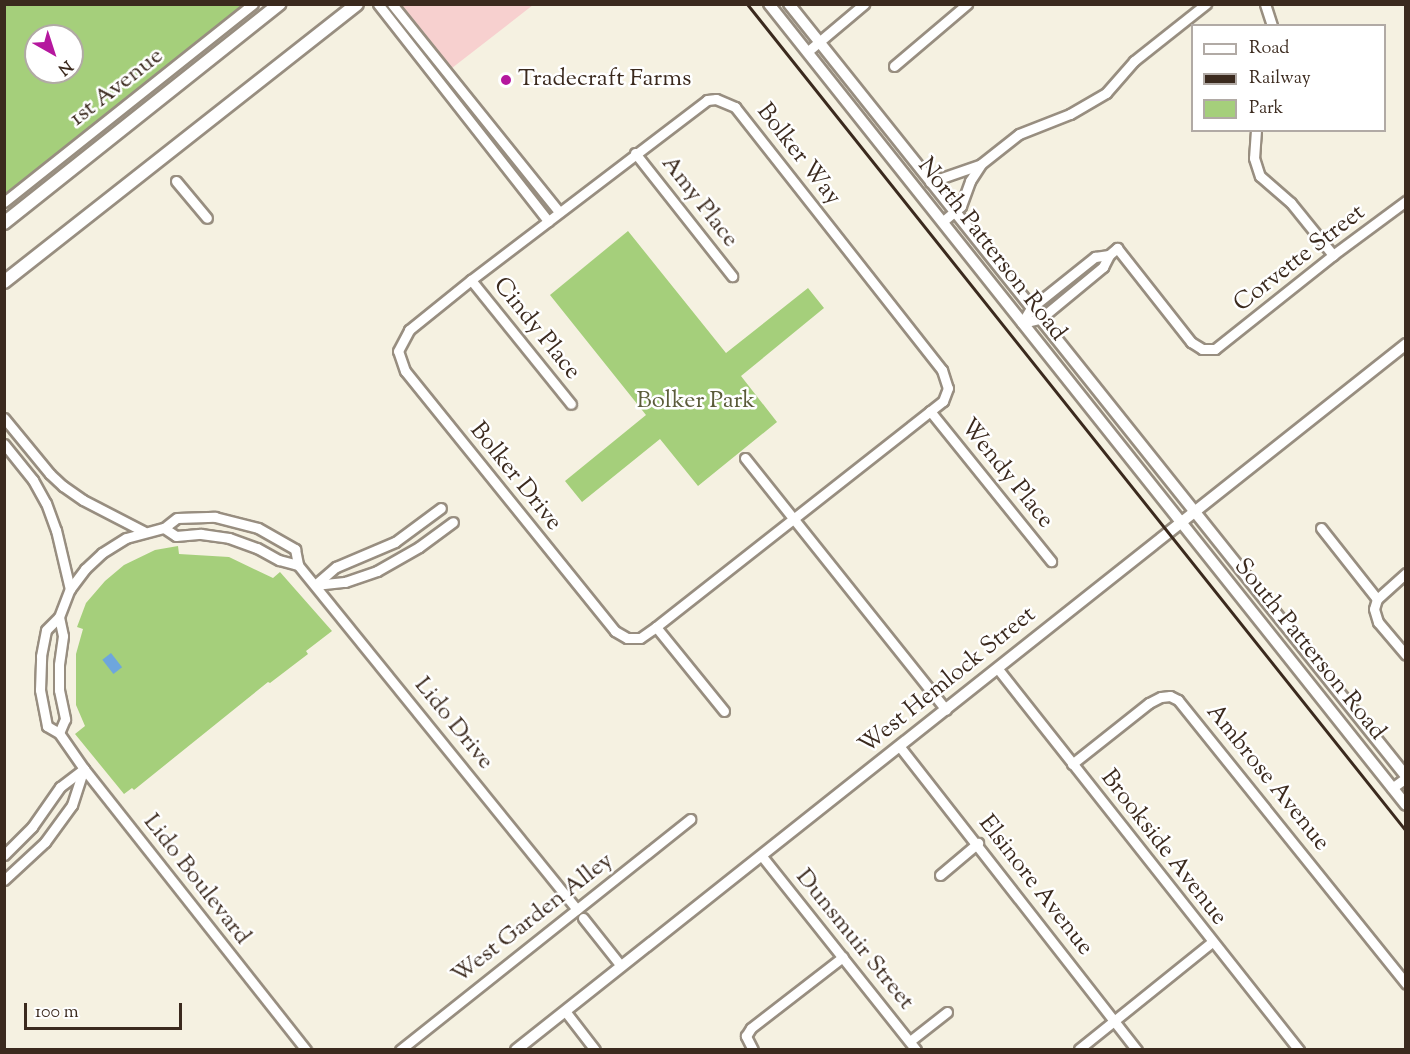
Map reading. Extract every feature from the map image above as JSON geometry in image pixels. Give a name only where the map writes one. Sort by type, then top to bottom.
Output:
[{"type":"main road","points":[[4,223],[279,4]]},
{"type":"main road","points":[[4,282],[357,4]]},
{"type":"street","name":"1st Avenue","points":[[4,202],[253,4]]},
{"type":"street","points":[[378,4],[548,221]]},
{"type":"street","points":[[392,4],[559,212]]},
{"type":"street","name":"North Patterson Road","points":[[769,4],[1180,522]]},
{"type":"street","name":"North Patterson Road","points":[[789,4],[1195,512]]},
{"type":"street","points":[[807,52],[864,4]]},
{"type":"street","points":[[894,66],[967,4]]},
{"type":"street","points":[[942,222],[961,206],[970,181],[981,164],[1019,134],[1070,114],[1106,93],[1134,61],[1206,4]]},
{"type":"street","points":[[1265,4],[1271,24]]},
{"type":"street","name":"Bolker Way","points":[[548,221],[706,100],[722,100],[735,108],[942,370],[948,388],[943,401],[930,411]]},
{"type":"street","points":[[1256,132],[1254,158],[1260,176],[1291,203],[1332,255]]},
{"type":"street","name":"Amy Place","points":[[635,153],[732,276]]},
{"type":"street","points":[[930,182],[981,164]]},
{"type":"street","points":[[176,181],[207,219]]},
{"type":"street","name":"Corvette Street","points":[[1113,252],[1191,342],[1202,349],[1219,348],[1332,255],[1406,201]]},
{"type":"street","name":"Bolker Drive","points":[[548,221],[471,280],[404,337],[398,351],[405,371],[615,631],[627,638],[637,639],[656,627],[930,411]]},
{"type":"street","points":[[1022,323],[1031,308],[1095,257],[1113,252]]},
{"type":"street","points":[[1022,323],[1040,319],[1103,267],[1113,252]]},
{"type":"street","name":"Cindy Place","points":[[471,280],[571,404]]},
{"type":"street","name":"West Hemlock Street","points":[[516,1050],[1406,344]]},
{"type":"street","name":"Wendy Place","points":[[930,411],[1051,561]]},
{"type":"street","points":[[4,418],[50,474],[63,486],[83,500],[143,531]]},
{"type":"street","points":[[4,444],[33,480],[46,503],[56,530],[70,589]]},
{"type":"street","points":[[745,458],[946,710]]},
{"type":"street","points":[[315,585],[336,567],[395,542],[441,508]]},
{"type":"street","name":"South Patterson Road","points":[[1195,512],[1406,777]]},
{"type":"street","name":"Lido Drive","points":[[143,531],[164,528],[177,518],[215,517],[240,522],[285,542],[294,549],[298,565],[577,909]]},
{"type":"street","points":[[315,585],[345,582],[376,572],[413,552],[453,522]]},
{"type":"street","name":"South Patterson Road","points":[[1180,522],[1406,805]]},
{"type":"street","name":"Lido Drive","points":[[164,528],[176,536],[201,534],[229,538],[257,548],[279,560],[298,565]]},
{"type":"street","points":[[1321,528],[1377,599]]},
{"type":"street","name":"Lido Boulevard","points":[[143,531],[126,538],[102,553],[70,589],[59,617],[46,630],[40,669],[41,696],[47,726],[60,733],[84,769],[306,1050]]},
{"type":"street","points":[[1406,573],[1377,599],[1374,609],[1378,622],[1406,655]]},
{"type":"street","name":"Lido Boulevard","points":[[59,617],[63,636],[59,664],[59,690],[65,719],[60,733]]},
{"type":"street","points":[[656,627],[724,711]]},
{"type":"street","name":"Brookside Avenue","points":[[998,669],[1299,1050]]},
{"type":"street","name":"Ambrose Avenue","points":[[1072,764],[1149,703],[1161,697],[1178,700],[1406,984]]},
{"type":"street","name":"Elsinore Avenue","points":[[900,747],[978,843],[1137,1050]]},
{"type":"street","points":[[4,855],[32,826],[60,787],[84,769]]},
{"type":"street","points":[[4,880],[45,842],[72,805],[84,769]]},
{"type":"street","points":[[1392,788],[1406,777]]},
{"type":"street","name":"West Garden Alley","points":[[400,1050],[690,819]]},
{"type":"street","points":[[940,875],[978,843]]},
{"type":"street","name":"Dunsmuir Street","points":[[761,855],[916,1050]]},
{"type":"street","points":[[583,918],[621,966]]},
{"type":"street","points":[[1079,1049],[1212,942]]},
{"type":"street","points":[[753,1050],[746,1036],[751,1028],[843,957]]},
{"type":"street","points":[[565,1011],[595,1050]]},
{"type":"street","points":[[910,1041],[947,1012]]},
{"type":"shaded area","points":[[402,5],[533,5],[452,68]]},
{"type":"green space","points":[[5,4],[244,5],[5,194]]},
{"type":"green space","name":"Bolker Park","points":[[628,231],[726,353],[808,288],[824,308],[741,376],[777,422],[698,486],[660,439],[582,502],[565,481],[646,415],[550,295]]},
{"type":"green space","points":[[178,546],[179,554],[229,557],[273,578],[280,572],[332,631],[306,651],[308,654],[270,683],[268,682],[134,790],[132,788],[124,794],[75,734],[85,726],[76,705],[76,654],[83,629],[77,627],[86,603],[105,581],[124,565],[155,550]]},
{"type":"water","points":[[111,653],[122,667],[113,674],[102,660]]},
{"type":"railway","points":[[747,4],[1406,831]]},
{"type":"place","name":"Tradecraft Farms","points":[[506,80]]}]
